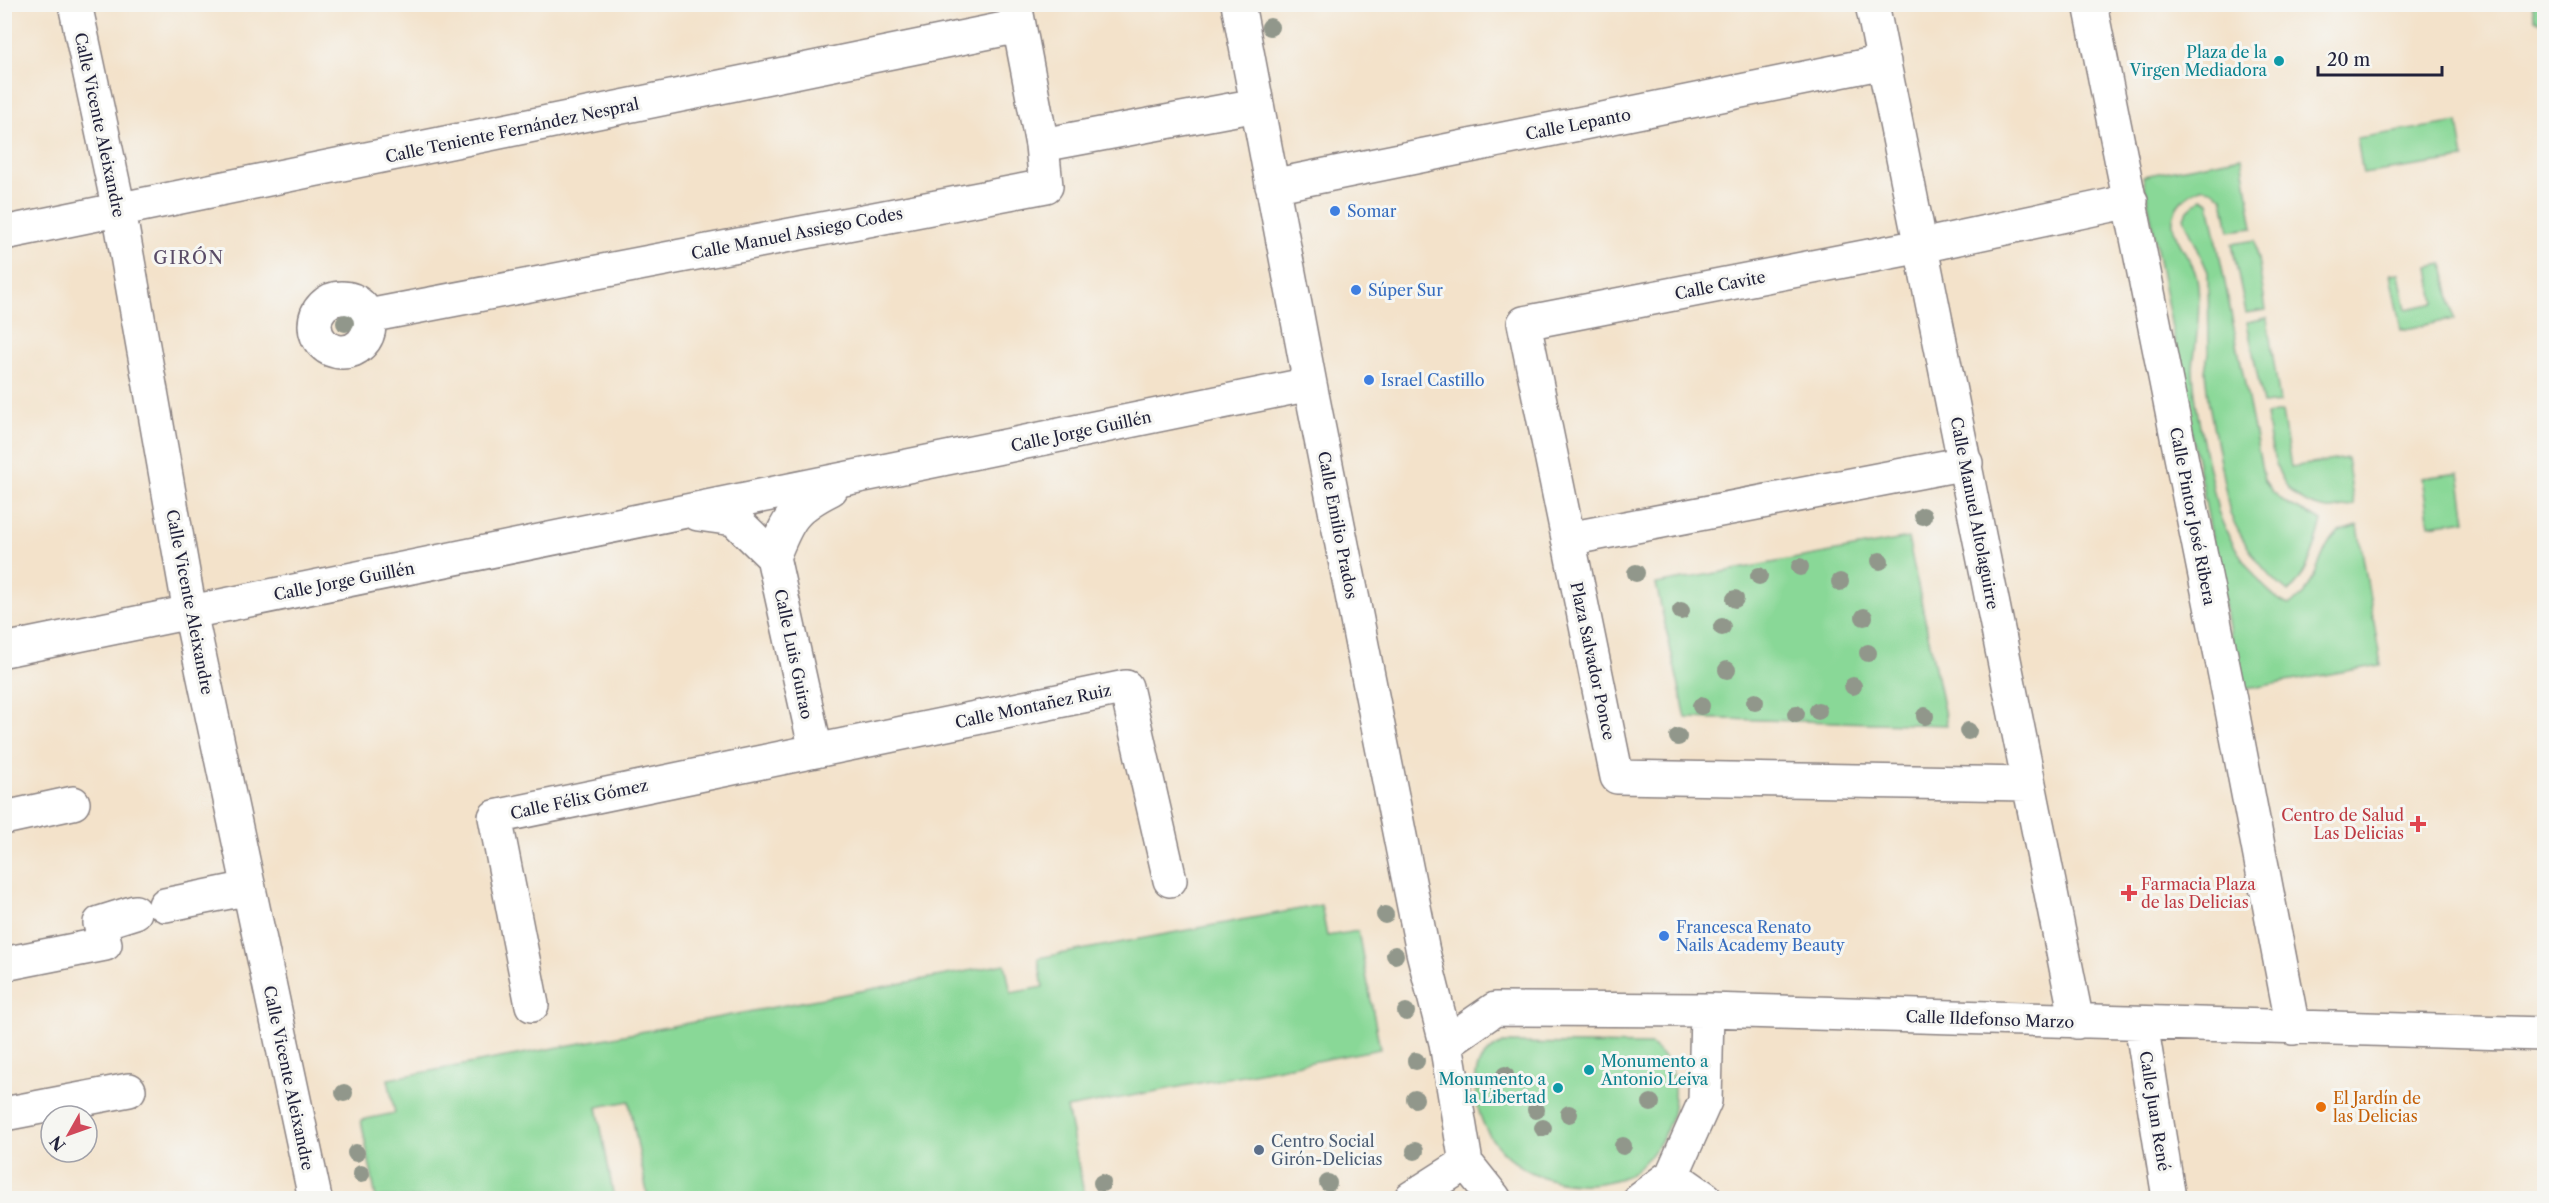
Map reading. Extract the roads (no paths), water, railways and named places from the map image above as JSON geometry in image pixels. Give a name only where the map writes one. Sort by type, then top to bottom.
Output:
[{"type":"street","name":"Calle Vicente Aleixandre","points":[[75,4],[119,210],[190,612],[315,1198]]},
{"type":"street","name":"Calle Emilio Prados","points":[[1238,4],[1310,384],[1423,952],[1446,1043],[1466,1163]]},
{"type":"street","name":"Calle Manuel Altolaguirre","points":[[1872,4],[2077,1022]]},
{"type":"street","name":"Calle Pintor José Ribera","points":[[2090,4],[2131,201],[2293,1028]]},
{"type":"street","name":"Calle Teniente Fernández Nespral","points":[[4,233],[1017,15]]},
{"type":"street","name":"Calle Manuel Assiego Codes","points":[[368,316],[1046,186],[1042,145],[1017,15]]},
{"type":"street","name":"Calle Lepanto","points":[[1272,186],[1884,62]]},
{"type":"street","points":[[1042,145],[1257,105]]},
{"type":"street","name":"Calle Cavite","points":[[1568,539],[1524,324],[1921,246],[2131,201]]},
{"type":"street","name":"Calle Jorge Guillén","points":[[4,650],[1310,384]]},
{"type":"street","points":[[1568,539],[1966,463]]},
{"type":"street","name":"Calle Jorge Guillén","points":[[684,512],[734,519],[773,557],[787,522],[806,502],[852,478]]},
{"type":"street","name":"Plaza Salvador Ponce","points":[[1568,539],[1617,777],[2028,784]]},
{"type":"street","name":"Calle Luis Guirao","points":[[773,557],[816,751]]},
{"type":"street","name":"Calle Montañez Ruiz","points":[[816,751],[1126,687],[1170,880]]},
{"type":"street","name":"Calle Félix Gómez","points":[[532,1005],[495,817],[816,751]]},
{"type":"street","points":[[4,818],[73,803]]},
{"type":"street","points":[[4,964],[105,944],[100,923],[150,908],[249,888]]},
{"type":"street","name":"Calle Ildefonso Marzo","points":[[1446,1043],[1495,1009],[1707,1011],[2544,1034]]},
{"type":"street","points":[[1641,1198],[1672,1175],[1705,1101],[1707,1011]]},
{"type":"street","name":"Calle Juan René","points":[[2141,1023],[2169,1198]]},
{"type":"street","points":[[4,1114],[129,1090]]},
{"type":"street","points":[[1411,1198],[1466,1163],[1493,1198]]},
{"type":"street","points":[[1672,1175],[1705,1198]]},
{"type":"place","name":"Plaza de la Virgen Mediadora","points":[[2279,61]]},
{"type":"place","name":"Somar","points":[[1335,211]]},
{"type":"place","name":"Súper Sur","points":[[1356,290]]},
{"type":"place","name":"Israel Castillo","points":[[1369,380]]},
{"type":"place","name":"Centro de Salud Las Delicias","points":[[2418,824]]},
{"type":"place","name":"Farmacia Plaza de las Delicias","points":[[2129,893]]},
{"type":"place","name":"Francesca Renato Nails Academy Beauty","points":[[1664,936]]},
{"type":"place","name":"Monumento a Antonio Leiva","points":[[1589,1070]]},
{"type":"place","name":"Monumento a la Libertad","points":[[1558,1088]]},
{"type":"place","name":"El Jardín de las Delicias","points":[[2321,1107]]},
{"type":"place","name":"Centro Social Girón-Delicias","points":[[1259,1150]]},
{"type":"district","name":"GIRÓN","points":[[189,258]]}]
